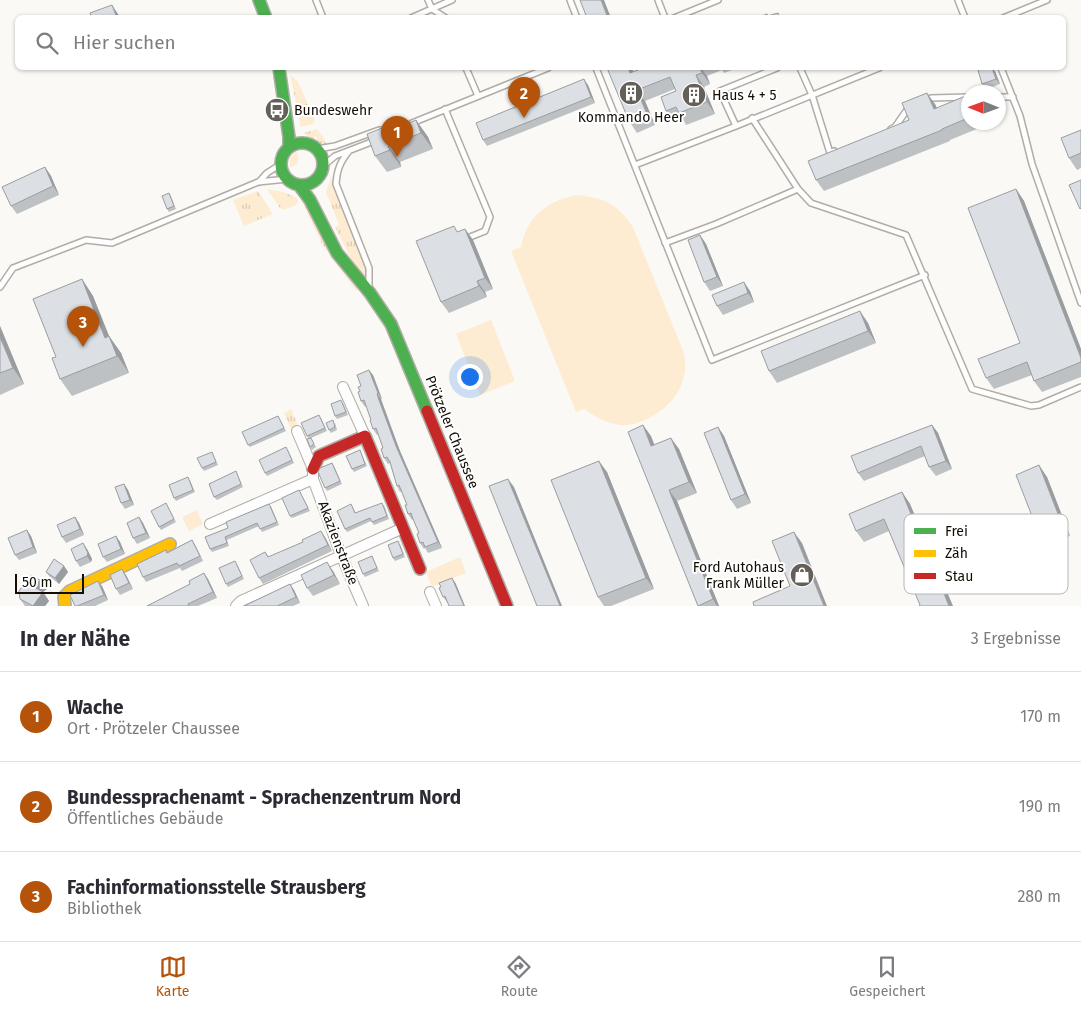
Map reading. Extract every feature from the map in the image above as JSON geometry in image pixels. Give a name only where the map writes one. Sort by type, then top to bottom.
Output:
[{"type":"main road","points":[[259,0],[265,15]]},
{"type":"main road","points":[[279,70],[289,147]]},
{"type":"main road","points":[[285,70],[298,128],[304,143]]},
{"type":"main road","points":[[297,143],[304,143],[317,148],[322,157],[323,166],[317,179],[310,184],[300,185],[287,179],[281,164],[283,155],[289,147],[297,143]]},
{"type":"main road","name":"Prötzeler Chaussee","points":[[317,179],[317,189],[334,233],[356,276]]},
{"type":"main road","name":"Prötzeler Chaussee","points":[[300,185],[309,196],[326,235],[342,261],[381,307],[394,331],[506,606]]},
{"type":"main road","points":[[313,474],[319,456],[365,436],[420,569]]},
{"type":"main road","points":[[65,606],[64,597],[70,591],[170,544]]},
{"type":"street","points":[[344,387],[365,436]]},
{"type":"street","name":"Akazienstraße","points":[[297,431],[342,555],[363,606]]},
{"type":"street","points":[[210,524],[313,474]]},
{"type":"street","points":[[236,606],[241,601],[402,528]]},
{"type":"street","points":[[430,592],[436,606]]},
{"type":"lane","points":[[316,0],[322,15]]},
{"type":"lane","points":[[428,0],[432,9],[441,15]]},
{"type":"lane","points":[[418,15],[452,0]]},
{"type":"lane","points":[[570,0],[576,15]]},
{"type":"lane","points":[[658,0],[664,15]]},
{"type":"lane","points":[[681,15],[718,0]]},
{"type":"lane","points":[[958,0],[964,15]]},
{"type":"lane","points":[[1010,15],[1047,0]]},
{"type":"lane","points":[[467,70],[478,96]]},
{"type":"lane","points":[[386,135],[543,70]]},
{"type":"lane","points":[[597,70],[712,360],[925,275]]},
{"type":"lane","points":[[736,126],[720,91],[772,70]]},
{"type":"lane","points":[[801,70],[812,95],[830,153],[840,149]]},
{"type":"lane","points":[[635,165],[874,70]]},
{"type":"lane","points":[[1002,70],[1020,116],[1032,164],[1081,302]]},
{"type":"lane","points":[[923,101],[931,98],[961,97]]},
{"type":"lane","points":[[1006,97],[1013,97]]},
{"type":"lane","points":[[886,131],[895,127],[908,108],[916,104]]},
{"type":"lane","points":[[445,109],[490,217],[485,231],[470,237]]},
{"type":"lane","points":[[752,118],[798,189],[811,203],[906,235],[925,275],[972,389],[1031,406],[1040,405],[1081,387]]},
{"type":"lane","points":[[317,148],[336,146],[379,130],[394,131]]},
{"type":"lane","points":[[323,166],[332,158],[378,139]]},
{"type":"lane","points":[[348,151],[341,161],[337,172],[336,184],[369,268],[369,293]]},
{"type":"lane","points":[[258,182],[267,173],[281,164]]},
{"type":"lane","points":[[0,287],[13,268],[86,240],[112,243],[258,182],[287,179]]},
{"type":"lane","points":[[665,243],[716,224],[798,189]]},
{"type":"green space","points":[[290,74],[298,82],[315,120],[313,124],[301,127]]},
{"type":"green space","points":[[317,129],[327,145],[316,142],[317,138],[315,136],[313,141],[304,133]]},
{"type":"green space","points":[[296,151],[299,158],[296,165],[290,167],[290,158]]},
{"type":"green space","points":[[332,176],[333,186],[364,262],[367,277],[353,263],[335,227],[339,225],[326,192]]},
{"type":"green space","points":[[267,189],[283,192],[297,198],[298,202],[296,205],[283,210]]},
{"type":"green space","points":[[258,191],[273,214],[244,226],[233,200]]},
{"type":"green space","points":[[578,195],[610,203],[621,212],[633,227],[684,353],[684,374],[682,384],[677,393],[664,409],[634,424],[611,423],[584,409],[576,412],[511,251],[521,247],[528,226],[540,211],[557,201]]},
{"type":"green space","points":[[302,201],[359,286],[356,291],[322,244]]},
{"type":"green space","points":[[491,320],[515,381],[480,395],[456,334]]},
{"type":"green space","points":[[291,409],[310,453],[303,456],[284,413]]},
{"type":"green space","points":[[197,510],[203,524],[189,531],[182,517]]},
{"type":"green space","points":[[460,557],[466,573],[432,587],[426,572]]},
{"type":"building","points":[[580,0],[601,0],[607,15],[586,15]]},
{"type":"building","points":[[112,5],[116,15],[91,15],[90,13]]},
{"type":"building","points":[[608,70],[629,70],[630,73],[638,70],[701,70],[702,73],[696,75],[707,102],[679,113],[676,107],[666,111],[661,97],[676,91],[670,77],[637,90],[647,114],[629,121]]},
{"type":"building","points":[[978,70],[993,70],[996,79],[982,84]]},
{"type":"building","points":[[584,79],[591,97],[483,140],[476,123]]},
{"type":"building","points":[[927,93],[934,109],[961,98],[961,121],[816,180],[808,161],[909,120],[902,103]]},
{"type":"building","points":[[416,120],[421,133],[388,146],[390,150],[375,156],[367,134],[382,128],[384,134]]},
{"type":"building","points":[[1081,130],[1081,153],[1069,158],[1061,138]]},
{"type":"building","points":[[45,167],[53,186],[11,206],[2,187]]},
{"type":"building","points":[[1081,180],[1081,208],[1080,209],[1069,185]]},
{"type":"building","points":[[1016,189],[1081,358],[1081,362],[1034,381],[1027,362],[986,378],[978,359],[1020,343],[968,208]]},
{"type":"building","points":[[169,193],[174,206],[167,209],[162,196]]},
{"type":"building","points":[[454,226],[457,232],[465,229],[485,278],[477,281],[479,286],[441,302],[416,241]]},
{"type":"building","points":[[700,235],[717,277],[704,282],[688,240]]},
{"type":"building","points":[[82,279],[105,338],[109,336],[117,356],[60,379],[52,358],[56,357],[33,299]]},
{"type":"building","points":[[744,282],[748,293],[717,306],[712,295]]},
{"type":"building","points":[[860,311],[868,331],[769,371],[761,351]]},
{"type":"building","points":[[0,337],[13,368],[0,373]]},
{"type":"building","points":[[369,370],[396,446],[438,542],[425,547],[423,542],[420,543],[417,534],[419,533],[411,513],[408,514],[405,505],[407,505],[399,485],[397,486],[390,462],[387,457],[384,458],[381,449],[383,448],[376,428],[373,429],[364,400],[361,401],[358,392],[360,391],[358,387],[361,386],[357,375]]},
{"type":"building","points":[[341,400],[346,412],[335,416],[331,404]]},
{"type":"building","points":[[319,415],[325,428],[307,436],[301,423]]},
{"type":"building","points":[[278,416],[284,428],[248,445],[242,432]]},
{"type":"building","points":[[333,420],[335,427],[329,430],[326,423]]},
{"type":"building","points":[[643,425],[651,446],[671,438],[689,482],[669,490],[713,599],[698,606],[628,432]]},
{"type":"building","points":[[932,425],[946,461],[929,467],[921,446],[858,473],[851,456]]},
{"type":"building","points":[[718,427],[745,494],[731,500],[704,433]]},
{"type":"building","points":[[311,438],[314,444],[310,447],[307,439]]},
{"type":"building","points":[[286,447],[292,460],[265,473],[259,460]]},
{"type":"building","points":[[360,450],[365,464],[352,469],[346,456]]},
{"type":"building","points":[[212,452],[216,462],[202,468],[197,458]]},
{"type":"building","points":[[599,461],[646,578],[598,597],[551,480]]},
{"type":"building","points":[[332,463],[340,481],[325,488],[318,472],[320,468]]},
{"type":"building","points":[[1039,465],[1058,514],[1031,514],[1016,475]]},
{"type":"building","points":[[236,471],[241,484],[214,497],[209,484]]},
{"type":"building","points":[[188,477],[193,490],[174,498],[169,485]]},
{"type":"building","points":[[508,479],[560,606],[537,606],[489,486]]},
{"type":"building","points":[[124,484],[130,500],[121,503],[115,487]]},
{"type":"building","points":[[299,490],[308,508],[290,516],[282,498]]},
{"type":"building","points":[[902,492],[911,514],[904,514],[904,567],[884,519],[856,531],[849,514]]},
{"type":"building","points":[[166,503],[174,519],[159,527],[151,511]]},
{"type":"building","points":[[382,503],[387,516],[372,522],[370,518],[345,529],[337,511],[351,504],[355,513]]},
{"type":"building","points":[[269,504],[277,522],[260,529],[257,523],[225,537],[227,543],[210,549],[205,537],[228,528],[226,522]]},
{"type":"building","points":[[75,517],[80,529],[62,537],[57,525]]},
{"type":"building","points":[[139,517],[146,533],[133,538],[127,523]]},
{"type":"building","points":[[27,530],[33,547],[15,555],[8,538]]},
{"type":"building","points":[[321,531],[328,545],[259,578],[250,560],[265,552],[268,557],[303,542],[302,540]]},
{"type":"building","points":[[794,532],[824,606],[754,606],[753,602],[790,586],[772,541]]},
{"type":"building","points":[[116,536],[121,549],[103,557],[98,544]]},
{"type":"building","points":[[192,540],[200,556],[179,566],[177,563],[143,577],[137,564],[166,550],[167,553]]},
{"type":"building","points":[[398,541],[403,554],[393,558],[388,545]]},
{"type":"building","points":[[83,543],[88,553],[87,556],[76,561],[71,549]]},
{"type":"building","points":[[372,556],[377,568],[363,574],[358,562]]},
{"type":"building","points":[[54,559],[64,566],[55,578],[46,572]]},
{"type":"building","points":[[235,561],[242,576],[226,584],[219,568]]},
{"type":"building","points":[[327,562],[334,575],[307,588],[301,575]]},
{"type":"building","points":[[122,569],[129,583],[116,589],[110,575]]},
{"type":"building","points":[[204,573],[213,592],[188,604],[189,606],[147,606],[190,584],[189,581]]},
{"type":"building","points":[[30,575],[40,580],[34,587],[43,592],[33,606],[20,599],[19,591]]},
{"type":"building","points":[[452,578],[464,606],[449,606],[439,588],[441,587],[439,583]]},
{"type":"building","points":[[98,581],[104,595],[75,606],[70,595]]},
{"type":"building","points":[[290,584],[296,597],[277,606],[244,606]]},
{"type":"building","points":[[915,594],[944,594],[949,606],[919,606]]},
{"type":"traffic: fast","points":[[259,0],[265,15]]},
{"type":"traffic: fast","points":[[279,70],[289,147]]},
{"type":"traffic: fast","points":[[306,143],[314,146],[320,152],[323,164],[320,176],[314,182],[298,185],[290,182],[284,176],[281,160],[284,152],[290,146],[306,143]]},
{"type":"traffic: fast","points":[[299,185],[310,200],[337,253],[370,293],[391,324],[427,411]]},
{"type":"traffic: slow","points":[[65,606],[64,597],[70,591],[170,544]]},
{"type":"traffic: jam","points":[[427,411],[507,606]]},
{"type":"traffic: jam","points":[[313,469],[319,456],[365,436],[420,569]]},
{"type":"place","name":"Kommando Heer","points":[[631,93]]},
{"type":"place","name":"Haus 4 + 5","points":[[694,95]]},
{"type":"place","name":"Bundeswehr","points":[[277,110]]},
{"type":"place","name":"Bundessprachenamt - Sprachenzentrum Nord","points":[[524,118]]},
{"type":"place","name":"Wache","points":[[397,157]]},
{"type":"place","name":"Fachinformationsstelle Strausberg","points":[[83,347]]},
{"type":"place","name":"Ford Autohaus Frank Müller","points":[[802,575]]}]
